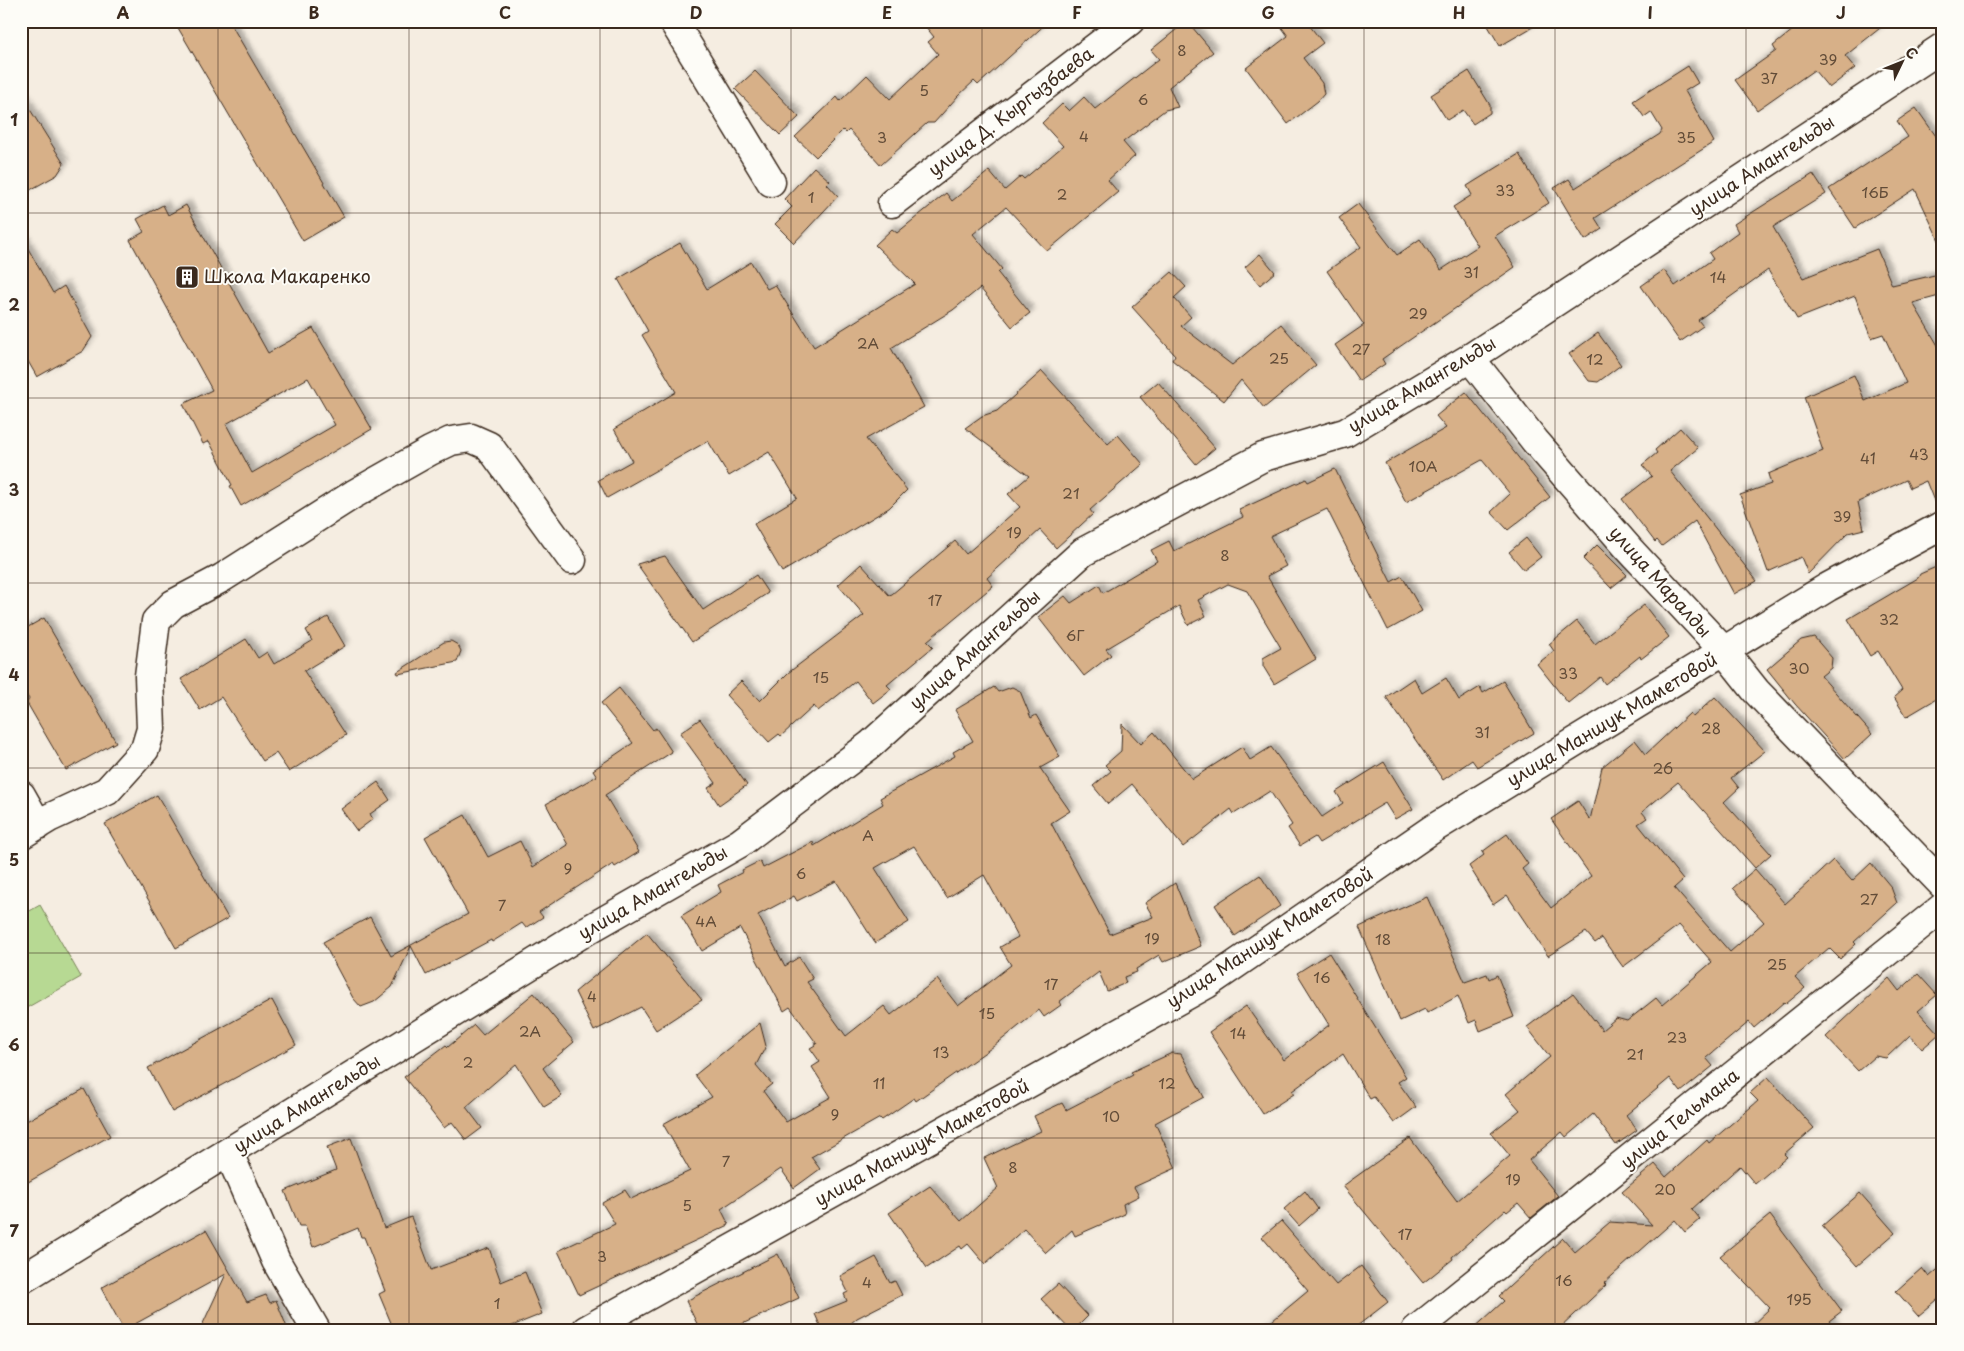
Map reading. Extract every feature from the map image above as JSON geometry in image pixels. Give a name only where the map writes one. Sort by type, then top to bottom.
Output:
[{"type":"street","points":[[673,21],[771,182]]},
{"type":"street","name":"улица Д. Кыргызбаева","points":[[892,203],[1130,21]]},
{"type":"street","name":"улица Амангельды","points":[[21,1280],[586,931],[740,843],[870,745],[1083,552],[1263,457],[1345,433],[1470,358],[1943,47]]},
{"type":"street","name":"улица Маралды","points":[[1470,358],[1535,441],[1629,549],[1725,652],[1756,691],[1943,885]]},
{"type":"street","points":[[21,795],[30,830],[107,791],[145,749],[152,729],[150,676],[156,621],[173,604],[222,578],[354,494],[451,441],[471,438],[489,446],[572,560]]},
{"type":"street","name":"улица Маншук Маметовой","points":[[586,1330],[1207,984],[1431,830],[1725,652],[1828,587],[1943,525]]},
{"type":"street","name":"улица Тельмана","points":[[1416,1330],[1943,907]]},
{"type":"street","points":[[229,1152],[276,1260],[316,1330]]},
{"type":"green space","points":[[40,905],[81,977],[21,1011],[21,916]]},
{"type":"building","points":[[174,21],[229,21],[344,217],[303,241]]},
{"type":"building","points":[[921,21],[1049,21],[978,85],[974,81],[934,123],[927,123],[881,165],[849,130],[846,133],[843,130],[816,157],[795,137],[837,97],[840,101],[867,75],[890,99],[938,54],[928,42],[934,37]]},
{"type":"building","points":[[1187,21],[1213,52],[1169,87],[1178,107],[1165,110],[1123,142],[1135,156],[1108,180],[1118,192],[1047,251],[1006,207],[973,234],[1002,269],[998,273],[1030,313],[1012,327],[980,288],[953,310],[891,348],[924,407],[866,439],[907,490],[889,508],[782,572],[754,524],[797,498],[769,452],[729,476],[708,441],[607,498],[598,480],[632,461],[614,429],[676,392],[642,335],[648,331],[618,279],[680,243],[707,289],[751,262],[767,289],[775,285],[814,347],[915,284],[875,245],[892,229],[897,233],[946,193],[952,201],[989,171],[1005,190],[1021,176],[1024,179],[1063,146],[1042,123],[1062,104],[1069,111],[1084,97],[1095,109],[1159,59],[1151,50]]},
{"type":"building","points":[[1277,21],[1306,21],[1323,43],[1303,58],[1322,83],[1324,94],[1318,101],[1288,124],[1246,68],[1288,36]]},
{"type":"building","points":[[1485,21],[1543,21],[1500,46]]},
{"type":"building","points":[[1804,21],[1889,21],[1845,56],[1855,68],[1829,88],[1814,70],[1757,110],[1735,80],[1776,51],[1773,46]]},
{"type":"building","points":[[1688,66],[1698,83],[1685,91],[1714,142],[1595,218],[1602,229],[1585,240],[1554,188],[1569,179],[1575,188],[1660,134],[1662,130],[1651,112],[1644,117],[1633,101]]},
{"type":"building","points":[[755,71],[799,117],[780,135],[735,89]]},
{"type":"building","points":[[1469,71],[1490,105],[1490,113],[1473,124],[1463,110],[1447,120],[1431,95]]},
{"type":"building","points":[[21,95],[64,164],[57,175],[21,195]]},
{"type":"building","points":[[1916,108],[1943,146],[1943,249],[1915,189],[1855,228],[1829,189],[1908,137],[1897,121]]},
{"type":"building","points":[[1519,154],[1549,203],[1495,236],[1515,267],[1382,359],[1385,364],[1359,381],[1335,345],[1364,325],[1327,271],[1361,247],[1339,218],[1358,204],[1397,255],[1420,239],[1441,270],[1478,246],[1453,207],[1472,195],[1467,186]]},
{"type":"building","points":[[814,167],[830,181],[827,184],[838,196],[794,243],[775,224],[792,207],[784,199]]},
{"type":"building","points":[[1813,174],[1826,194],[1773,227],[1803,278],[1877,249],[1892,285],[1943,273],[1943,295],[1913,303],[1943,354],[1943,509],[1938,511],[1926,481],[1910,488],[1906,480],[1858,502],[1864,529],[1848,533],[1808,574],[1801,557],[1768,572],[1740,495],[1771,484],[1768,474],[1823,451],[1804,397],[1854,375],[1865,401],[1906,383],[1883,334],[1871,338],[1855,296],[1797,319],[1768,270],[1698,320],[1703,326],[1680,342],[1641,286],[1664,270],[1675,286],[1713,259],[1709,253],[1738,232],[1734,224]]},
{"type":"building","points":[[163,205],[168,215],[186,205],[268,353],[313,328],[372,429],[241,506],[209,441],[203,444],[183,404],[212,390],[130,240],[144,232],[137,219]],"holes":[[[308,378],[335,425],[252,473],[226,424]]]},
{"type":"building","points":[[21,236],[53,293],[64,286],[92,337],[83,351],[37,377],[21,349]]},
{"type":"building","points":[[1260,254],[1275,272],[1260,285],[1245,267]]},
{"type":"building","points":[[1172,272],[1186,287],[1174,298],[1191,317],[1181,326],[1232,365],[1281,324],[1316,365],[1264,408],[1241,380],[1224,401],[1172,360],[1175,355],[1132,307]]},
{"type":"building","points":[[1598,333],[1621,365],[1598,382],[1589,381],[1569,354]]},
{"type":"building","points":[[1042,371],[1108,444],[1118,435],[1143,464],[1090,510],[1093,514],[1056,548],[1040,530],[987,578],[993,586],[927,641],[933,647],[887,685],[891,689],[873,703],[856,681],[818,711],[814,706],[781,736],[779,734],[769,742],[726,695],[741,681],[760,701],[788,673],[864,615],[838,585],[861,564],[889,595],[892,594],[955,541],[966,554],[1020,507],[1008,494],[1029,476],[965,428],[982,416],[997,411]]},
{"type":"building","points":[[1158,382],[1215,448],[1196,464],[1140,397]]},
{"type":"building","points":[[1466,392],[1550,497],[1508,530],[1491,512],[1510,494],[1482,460],[1406,502],[1385,463],[1446,428],[1436,416]]},
{"type":"building","points":[[1680,428],[1698,448],[1670,471],[1757,581],[1734,594],[1695,521],[1662,546],[1657,540],[1655,542],[1622,499],[1652,476],[1642,465],[1657,453],[1655,450]]},
{"type":"building","points":[[1335,469],[1391,582],[1402,576],[1422,611],[1388,630],[1327,509],[1270,536],[1286,566],[1267,576],[1316,659],[1274,684],[1263,666],[1263,658],[1281,648],[1247,591],[1228,584],[1198,600],[1206,616],[1188,625],[1179,606],[1106,649],[1111,655],[1084,676],[1038,617],[1065,596],[1071,603],[1099,585],[1103,593],[1157,561],[1151,550],[1169,541],[1174,551],[1243,517],[1239,510],[1306,479],[1308,482]]},
{"type":"building","points":[[1526,538],[1541,557],[1524,570],[1509,552]]},
{"type":"building","points":[[1597,545],[1627,575],[1611,588],[1583,559]]},
{"type":"building","points":[[665,556],[703,610],[756,575],[768,593],[692,642],[637,564]]},
{"type":"building","points":[[1943,564],[1943,695],[1906,717],[1894,697],[1902,690],[1878,651],[1870,656],[1848,619],[1918,578],[1920,574]]},
{"type":"building","points":[[1644,605],[1669,637],[1641,659],[1640,656],[1605,684],[1600,677],[1568,703],[1537,664],[1554,651],[1549,644],[1577,621],[1595,644]]},
{"type":"building","points":[[328,617],[345,646],[304,671],[346,735],[289,772],[276,753],[263,761],[221,697],[200,710],[181,679],[246,639],[258,658],[267,652],[274,664],[312,641],[306,630]]},
{"type":"building","points":[[44,618],[116,742],[66,770],[27,703],[29,699],[21,686],[21,631]]},
{"type":"building","points":[[1814,637],[1832,658],[1831,668],[1821,676],[1872,734],[1845,759],[1795,704],[1767,669],[1801,640]]},
{"type":"building","points":[[451,641],[458,645],[461,651],[457,662],[398,674],[397,672],[444,642]]},
{"type":"building","points":[[1414,678],[1422,693],[1446,678],[1459,700],[1480,687],[1483,693],[1503,681],[1534,733],[1477,767],[1472,760],[1443,780],[1386,697]]},
{"type":"building","points":[[994,687],[998,692],[1012,687],[1020,691],[1031,718],[1036,715],[1060,757],[1040,768],[1070,811],[1051,823],[1110,934],[1153,917],[1145,903],[1175,883],[1201,946],[1163,962],[1159,955],[1136,969],[1137,972],[1124,977],[1126,983],[1107,991],[1099,972],[1059,1002],[1061,1005],[1044,1017],[1039,1010],[994,1046],[916,1101],[914,1098],[882,1120],[880,1118],[811,1157],[820,1169],[794,1188],[781,1169],[721,1209],[729,1225],[579,1295],[558,1251],[615,1224],[602,1203],[625,1190],[631,1199],[690,1171],[663,1124],[712,1097],[695,1075],[760,1023],[766,1046],[756,1065],[772,1084],[763,1091],[786,1122],[831,1097],[812,1067],[820,1062],[810,1048],[817,1044],[790,1007],[784,1011],[740,928],[702,951],[681,916],[721,892],[718,885],[743,872],[742,870],[760,861],[763,868],[813,842],[814,846],[883,804],[880,798],[955,756],[953,752],[973,741],[955,710]],"holes":[[[914,846],[947,898],[984,875],[1018,937],[1000,947],[1011,965],[958,1006],[937,979],[891,1015],[884,1006],[846,1036],[807,982],[813,979],[799,957],[785,966],[758,915],[794,896],[797,901],[836,881],[875,943],[909,922],[875,868]]]},
{"type":"building","points":[[619,688],[653,730],[656,728],[672,752],[605,795],[639,852],[615,867],[613,864],[539,912],[543,917],[526,928],[522,923],[492,942],[491,940],[426,975],[411,946],[392,987],[374,1002],[361,1007],[353,998],[323,942],[370,917],[391,956],[468,914],[425,837],[465,815],[488,857],[520,841],[533,867],[568,845],[546,804],[597,776],[593,770],[633,743],[601,703]]},
{"type":"building","points":[[1715,697],[1765,751],[1731,778],[1739,788],[1724,802],[1771,854],[1755,868],[1678,782],[1642,812],[1647,818],[1638,824],[1683,880],[1674,888],[1730,952],[1764,922],[1733,888],[1755,869],[1785,904],[1833,860],[1852,881],[1871,863],[1891,887],[1897,903],[1854,942],[1856,944],[1840,959],[1829,948],[1795,977],[1805,988],[1786,1004],[1784,1002],[1754,1028],[1749,1022],[1706,1058],[1713,1066],[1681,1092],[1670,1078],[1626,1115],[1637,1130],[1616,1145],[1593,1114],[1566,1137],[1562,1132],[1529,1160],[1558,1196],[1531,1218],[1518,1203],[1507,1212],[1505,1210],[1452,1257],[1453,1259],[1423,1283],[1343,1186],[1410,1138],[1457,1201],[1510,1156],[1491,1133],[1520,1110],[1506,1094],[1550,1057],[1527,1027],[1573,993],[1602,1030],[1616,1018],[1627,1021],[1656,998],[1662,1005],[1712,962],[1679,925],[1623,967],[1602,938],[1595,943],[1586,932],[1548,956],[1507,895],[1493,905],[1469,866],[1484,855],[1482,852],[1507,834],[1528,864],[1522,869],[1551,908],[1591,876],[1551,819],[1578,801],[1590,820],[1602,767],[1635,740],[1646,754],[1690,713],[1693,717]]},
{"type":"building","points":[[700,719],[747,785],[719,805],[708,788],[716,783],[680,733]]},
{"type":"building","points":[[1122,724],[1141,744],[1154,732],[1192,779],[1242,747],[1250,760],[1271,747],[1322,817],[1343,803],[1336,792],[1384,762],[1413,809],[1395,819],[1385,803],[1319,843],[1315,837],[1300,846],[1288,828],[1292,825],[1270,791],[1234,814],[1231,809],[1183,847],[1132,784],[1108,804],[1093,786],[1111,771],[1105,765],[1121,751]]},
{"type":"building","points":[[378,782],[390,800],[370,814],[373,819],[357,831],[341,809]]},
{"type":"building","points":[[157,795],[228,918],[176,948],[105,824]]},
{"type":"building","points":[[1260,875],[1280,906],[1235,936],[1215,905]]},
{"type":"building","points":[[1427,897],[1465,982],[1487,974],[1489,979],[1497,975],[1514,1017],[1480,1031],[1476,1020],[1469,1023],[1458,996],[1427,1013],[1425,1009],[1400,1021],[1359,927]]},
{"type":"building","points":[[647,933],[702,1000],[656,1030],[641,1007],[594,1031],[575,992]]},
{"type":"building","points":[[1329,953],[1406,1077],[1398,1082],[1416,1107],[1394,1123],[1374,1097],[1370,1099],[1343,1054],[1292,1091],[1294,1094],[1263,1114],[1209,1032],[1246,1006],[1284,1060],[1329,1025],[1297,973]]},
{"type":"building","points":[[1918,974],[1937,995],[1918,1011],[1939,1034],[1922,1049],[1910,1035],[1886,1058],[1875,1056],[1858,1071],[1826,1037],[1889,978],[1899,991]]},
{"type":"building","points":[[534,993],[574,1042],[543,1068],[562,1096],[544,1107],[516,1064],[466,1107],[482,1128],[466,1140],[452,1122],[444,1128],[404,1077],[446,1045],[448,1047],[474,1025],[483,1035]]},
{"type":"building","points":[[272,1000],[296,1045],[172,1112],[148,1068]]},
{"type":"building","points":[[1172,1053],[1181,1054],[1204,1097],[1155,1123],[1176,1168],[1134,1187],[1139,1196],[1123,1204],[1125,1214],[1075,1236],[1072,1230],[1046,1253],[1024,1229],[985,1264],[968,1244],[962,1249],[960,1246],[927,1268],[889,1213],[930,1186],[961,1221],[998,1188],[984,1158],[1041,1131],[1034,1116],[1062,1103],[1066,1110],[1133,1075],[1131,1072]]},
{"type":"building","points":[[1768,1077],[1814,1128],[1784,1154],[1787,1157],[1755,1184],[1740,1166],[1692,1209],[1700,1219],[1685,1232],[1675,1220],[1604,1283],[1606,1285],[1558,1330],[1472,1330],[1504,1301],[1499,1296],[1563,1238],[1575,1252],[1610,1222],[1652,1225],[1622,1192],[1655,1164],[1666,1177],[1707,1140],[1709,1143],[1758,1101],[1750,1093]]},
{"type":"building","points":[[84,1089],[110,1136],[21,1186],[21,1124]]},
{"type":"building","points":[[351,1138],[384,1228],[411,1217],[431,1270],[489,1248],[501,1282],[525,1272],[542,1314],[502,1330],[394,1330],[379,1294],[385,1291],[364,1237],[361,1237],[358,1228],[313,1247],[305,1226],[299,1226],[285,1191],[336,1170],[327,1147]]},
{"type":"building","points":[[1305,1191],[1318,1209],[1299,1226],[1284,1209]]},
{"type":"building","points":[[1860,1193],[1895,1233],[1857,1266],[1822,1226]]},
{"type":"building","points":[[1770,1215],[1842,1311],[1829,1321],[1836,1330],[1747,1330],[1770,1308],[1720,1256]]},
{"type":"building","points":[[1281,1221],[1336,1285],[1361,1266],[1388,1302],[1352,1330],[1261,1330],[1308,1291],[1262,1237]]},
{"type":"building","points":[[206,1230],[247,1302],[266,1295],[270,1303],[276,1300],[288,1330],[200,1330],[226,1274],[124,1330],[101,1288]]},
{"type":"building","points":[[778,1254],[799,1298],[729,1330],[700,1330],[686,1301]]},
{"type":"building","points":[[876,1257],[890,1283],[895,1281],[902,1295],[857,1318],[843,1330],[822,1330],[815,1314],[847,1301],[844,1294],[848,1292],[840,1276]]},
{"type":"building","points":[[1943,1265],[1943,1295],[1918,1316],[1896,1291],[1922,1268],[1929,1277]]},
{"type":"building","points":[[1058,1284],[1088,1316],[1074,1330],[1070,1330],[1041,1299]]},
{"type":"place","name":"Школа Макаренко","points":[[187,277]]}]
